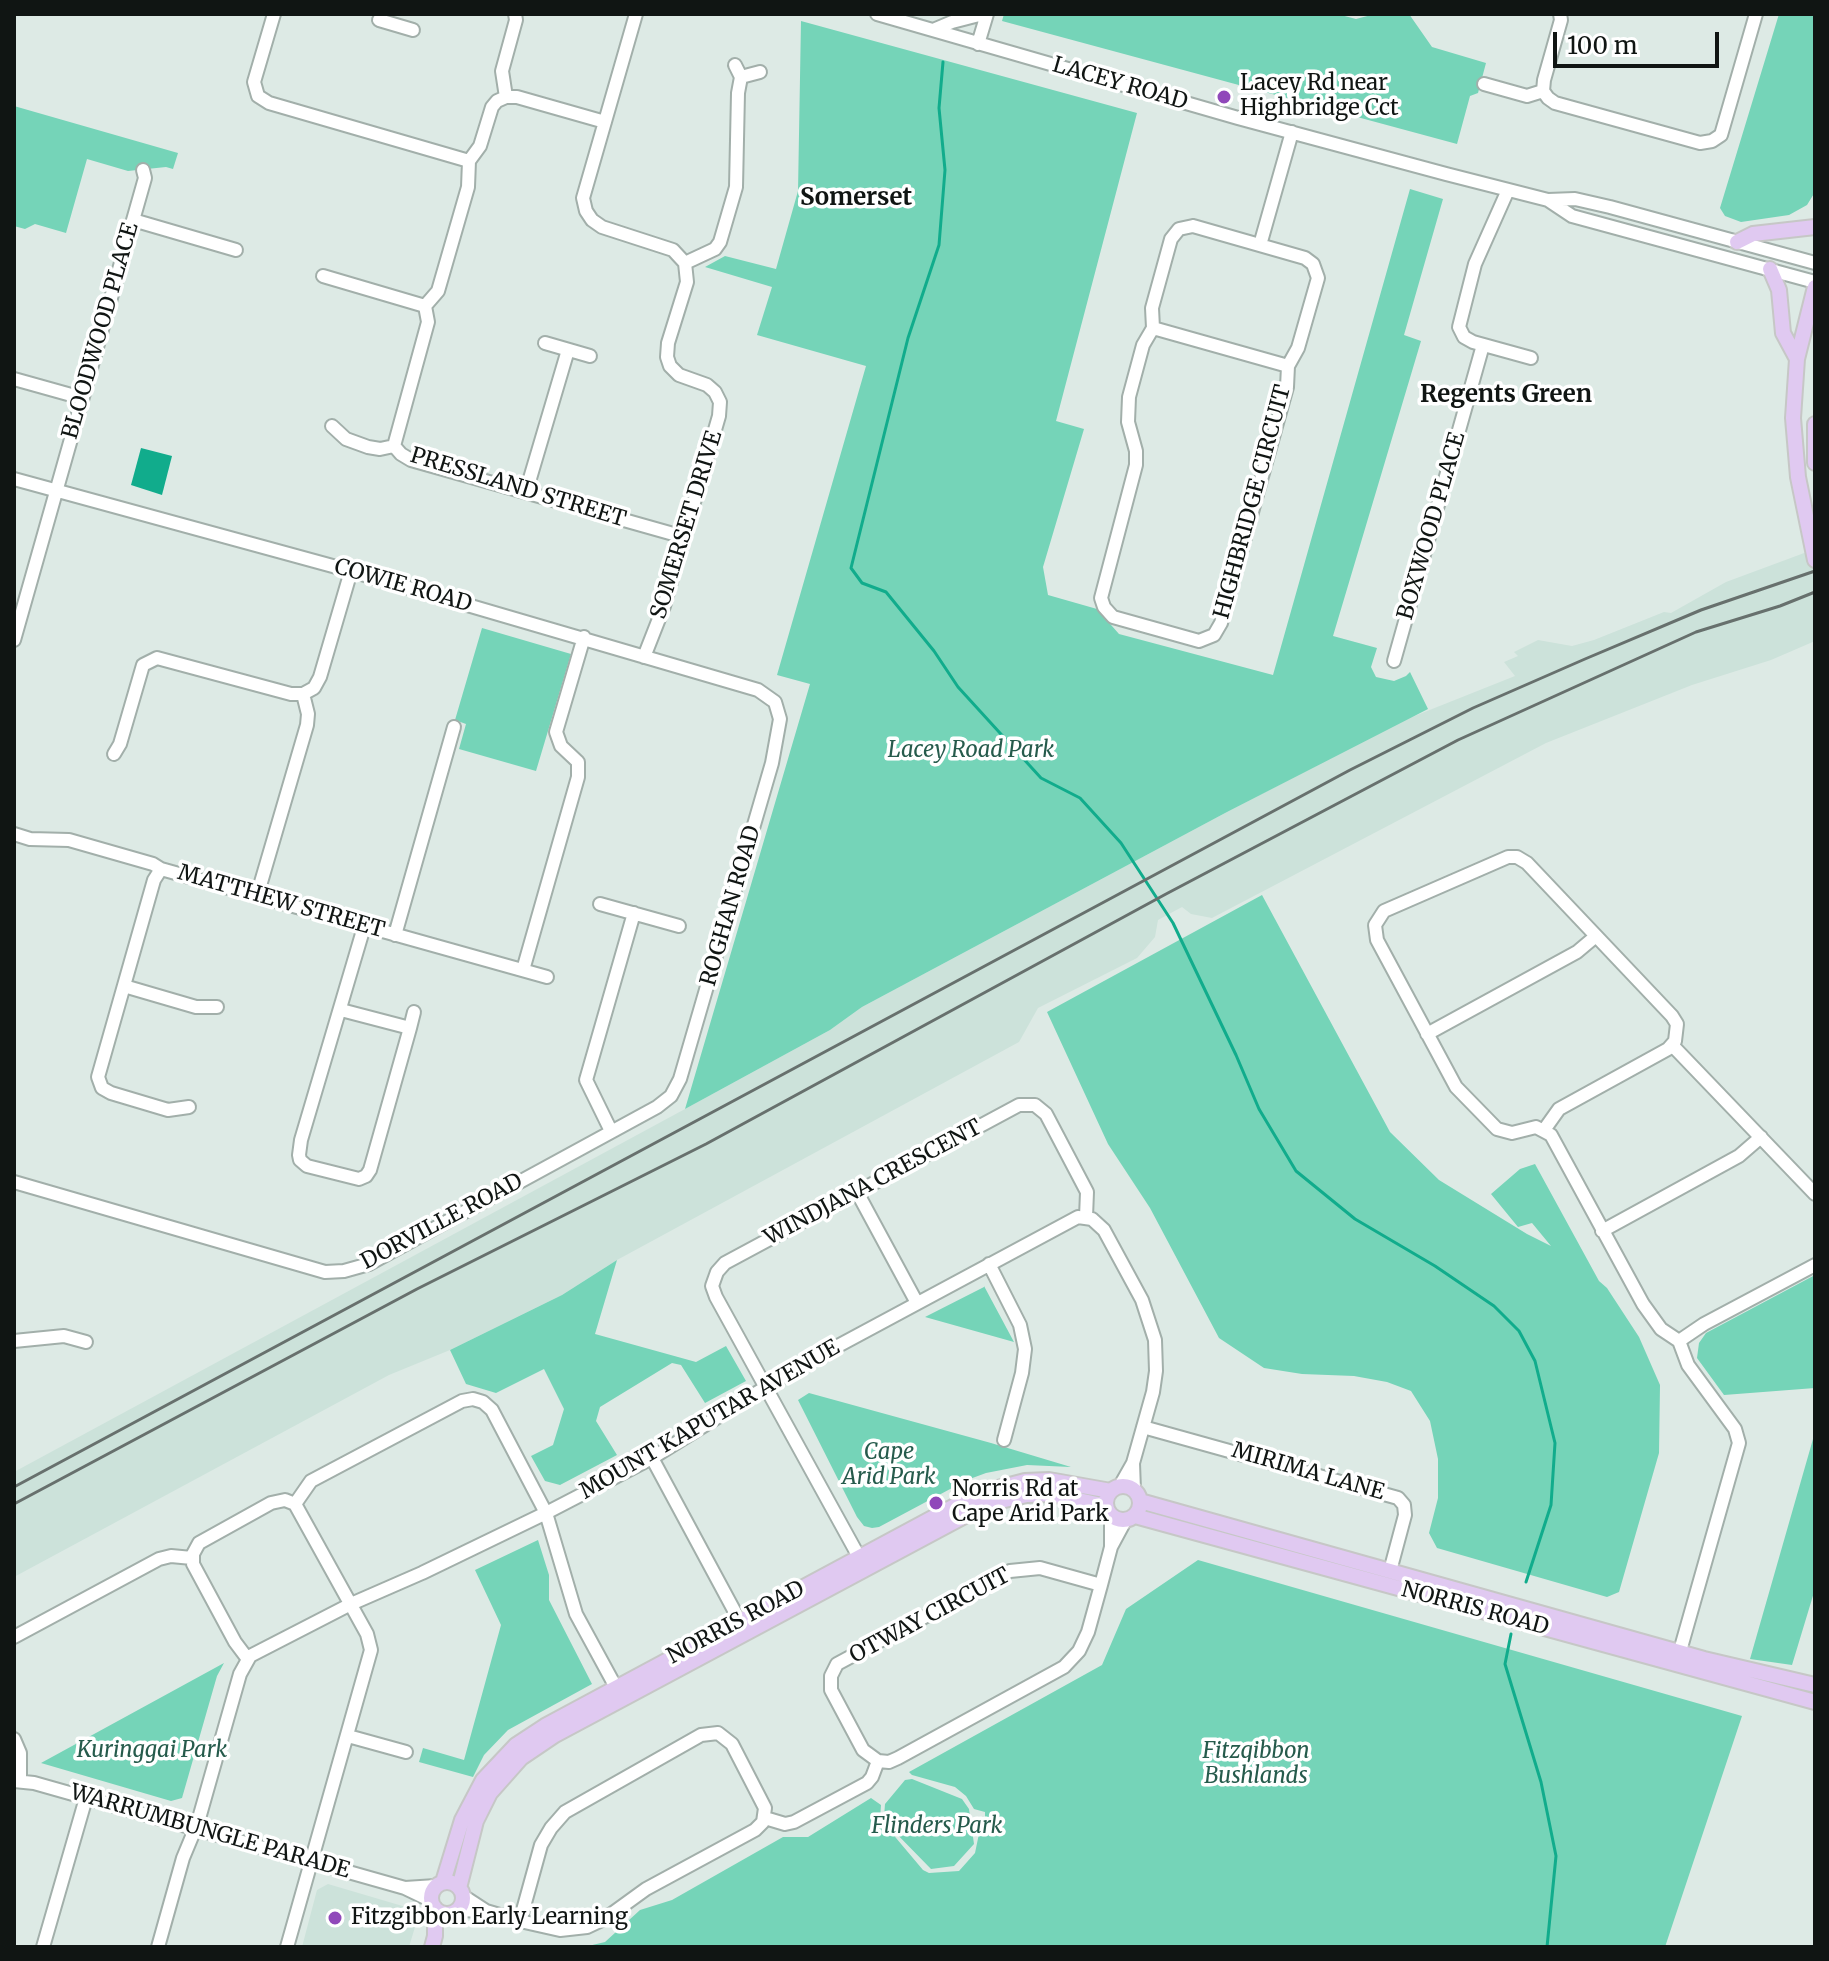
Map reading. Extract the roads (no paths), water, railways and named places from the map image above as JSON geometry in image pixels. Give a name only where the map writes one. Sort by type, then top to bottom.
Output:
[{"type":"main road","points":[[1737,242],[1753,234],[1815,227]]},
{"type":"main road","points":[[1770,269],[1779,290],[1783,333],[1797,359]]},
{"type":"main road","points":[[1815,284],[1797,359],[1793,431],[1805,520],[1815,560]]},
{"type":"main road","points":[[1815,424],[1815,463]]},
{"type":"main road","name":"NORRIS ROAD","points":[[447,1898],[476,1821],[499,1780],[535,1748],[620,1693],[862,1562],[965,1499],[994,1487],[1025,1481],[1049,1480],[1126,1492],[1815,1702]]},
{"type":"main road","points":[[1119,1515],[1126,1492]]},
{"type":"main road","points":[[1119,1515],[1126,1492]]},
{"type":"main road","name":"NORRIS ROAD","points":[[862,1562],[1008,1498],[1051,1494],[1119,1515],[1678,1658],[1815,1685]]},
{"type":"main road","points":[[434,1941],[447,1898]]},
{"type":"street","points":[[274,14],[254,82],[258,96],[269,103],[469,161]]},
{"type":"street","points":[[515,14],[502,71],[506,97],[517,97],[605,122]]},
{"type":"street","points":[[636,14],[583,198],[586,211],[602,227],[673,250],[685,263],[715,249],[720,242],[736,187],[738,71],[760,72]]},
{"type":"street","name":"LACEY ROAD","points":[[877,14],[1508,190],[1548,200],[1575,199],[1815,263]]},
{"type":"street","points":[[933,30],[985,14],[978,44]]},
{"type":"street","points":[[1543,91],[1560,14]]},
{"type":"street","points":[[1543,91],[1555,103],[1700,143],[1712,141],[1721,135],[1756,14]]},
{"type":"street","points":[[379,20],[397,19],[413,30]]},
{"type":"street","points":[[1484,84],[1527,96],[1543,91]]},
{"type":"street","name":"PRESSLAND STREET","points":[[506,97],[492,107],[480,146],[469,161],[468,187],[438,291],[425,306],[428,322],[394,446],[411,460],[684,537]]},
{"type":"street","points":[[1260,245],[1292,132]]},
{"type":"street","name":"BLOODWOOD PLACE","points":[[14,640],[145,178],[143,170]]},
{"type":"street","points":[[1508,190],[1479,252],[1459,327],[1464,337],[1531,358]]},
{"type":"street","name":"LACEY ROAD","points":[[1548,200],[1572,216],[1815,284]]},
{"type":"street","points":[[133,220],[236,250]]},
{"type":"street","name":"HIGHBRIDGE CIRCUIT","points":[[1193,226],[1260,245],[1309,260],[1317,274],[1298,348],[1288,366],[1287,387],[1218,630],[1210,638],[1199,641],[1113,617],[1106,611],[1101,598],[1136,465],[1128,406],[1143,345],[1153,328],[1152,308],[1168,245],[1176,231],[1193,226]]},
{"type":"street","name":"SOMERSET DRIVE","points":[[644,657],[660,620],[719,416],[720,402],[715,392],[707,385],[679,375],[670,366],[667,357],[668,343],[687,282],[685,263]]},
{"type":"street","points":[[323,276],[425,306]]},
{"type":"street","points":[[1153,328],[1288,366]]},
{"type":"street","points":[[545,343],[590,356]]},
{"type":"street","name":"BOXWOOD PLACE","points":[[1394,661],[1483,345]]},
{"type":"street","points":[[526,492],[568,350]]},
{"type":"street","points":[[14,379],[82,398]]},
{"type":"street","points":[[332,426],[346,439],[368,447],[380,449],[394,446]]},
{"type":"street","name":"COWIE ROAD","points":[[14,479],[351,571],[763,691],[773,698],[779,713]]},
{"type":"street","points":[[114,754],[120,744],[143,665],[157,658],[287,693],[303,694],[314,688],[351,571]]},
{"type":"street","points":[[523,970],[577,782],[578,762],[561,746],[556,732],[584,637]]},
{"type":"street","points":[[257,896],[307,725],[303,694]]},
{"type":"street","name":"ROGHAN ROAD","points":[[671,1096],[680,1079],[749,845],[776,749],[779,713]]},
{"type":"street","points":[[395,935],[454,727]]},
{"type":"street","name":"MATTHEW STREET","points":[[14,834],[30,839],[69,840],[161,869],[547,977]]},
{"type":"street","points":[[1544,1130],[1559,1109],[1672,1045],[1677,1031],[1672,1016],[1527,863],[1513,857],[1503,858],[1384,911],[1375,925],[1377,940],[1456,1087],[1492,1126],[1501,1131],[1512,1133],[1532,1127],[1551,1135],[1602,1231],[1658,1325],[1679,1341],[1688,1365],[1735,1429],[1739,1443],[1678,1658]]},
{"type":"street","points":[[161,869],[154,880],[98,1077],[102,1088],[111,1093],[168,1110],[189,1107]]},
{"type":"street","points":[[600,904],[679,926]]},
{"type":"street","points":[[611,1131],[586,1080],[634,913]]},
{"type":"street","points":[[364,927],[301,1140],[300,1160],[307,1166],[359,1179],[366,1176],[414,1012]]},
{"type":"street","points":[[1427,1034],[1577,952],[1596,936]]},
{"type":"street","points":[[124,986],[196,1007],[217,1007]]},
{"type":"street","points":[[341,1010],[410,1028]]},
{"type":"street","points":[[1672,1045],[1815,1194]]},
{"type":"street","name":"DORVILLE ROAD","points":[[14,1182],[325,1272],[344,1271],[369,1264],[657,1107],[671,1096]]},
{"type":"street","name":"WINDJANA CRESCENT","points":[[767,1386],[712,1286],[714,1276],[725,1263],[1011,1108],[1031,1104],[1046,1114],[1087,1192],[1086,1217]]},
{"type":"street","points":[[1602,1231],[1739,1156],[1761,1137]]},
{"type":"street","points":[[857,1192],[917,1303]]},
{"type":"street","points":[[1086,1217],[1097,1221],[1104,1230],[1142,1300],[1153,1329],[1156,1371],[1126,1492]]},
{"type":"street","name":"MOUNT KAPUTAR AVENUE","points":[[247,1658],[652,1458],[767,1386],[1073,1219],[1086,1217]]},
{"type":"street","points":[[989,1264],[1020,1325],[1025,1349],[1022,1373],[1004,1440]]},
{"type":"street","points":[[1679,1341],[1704,1324],[1815,1265]]},
{"type":"street","points":[[14,1341],[64,1336],[86,1342]]},
{"type":"street","points":[[767,1386],[862,1562]]},
{"type":"street","points":[[295,1504],[311,1481],[462,1401],[473,1399],[483,1402],[492,1410],[546,1513],[571,1601],[620,1693]]},
{"type":"street","name":"MIRIMA LANE","points":[[1143,1427],[1398,1498],[1404,1505],[1405,1515],[1390,1571]]},
{"type":"street","points":[[652,1458],[743,1627]]},
{"type":"street","points":[[158,1947],[247,1658],[235,1642],[192,1558],[203,1539],[271,1503],[285,1500],[295,1504],[370,1640],[371,1650],[287,1947]]},
{"type":"street","points":[[765,1818],[785,1824],[794,1822],[867,1783],[878,1761],[889,1762],[898,1758],[1064,1667],[1084,1642],[1119,1515]]},
{"type":"street","points":[[14,1637],[159,1559],[171,1556],[192,1558]]},
{"type":"street","name":"OTWAY CIRCUIT","points":[[878,1761],[863,1750],[831,1690],[831,1676],[837,1664],[1010,1571],[1040,1568],[1101,1585]]},
{"type":"street","points":[[447,1898],[520,1921],[569,1931],[598,1923],[633,1897],[758,1828],[765,1818],[764,1804],[732,1744],[718,1733],[701,1735],[584,1799],[559,1818],[541,1845],[520,1921]]},
{"type":"street","points":[[348,1736],[406,1752]]},
{"type":"street","points":[[14,1739],[21,1757],[17,1781]]},
{"type":"street","name":"WARRUMBUNGLE PARADE","points":[[17,1781],[447,1898]]},
{"type":"street","points":[[43,1947],[86,1798]]},
{"type":"waterway","points":[[943,62],[939,108],[945,170],[939,245],[908,338],[851,568],[862,583],[886,592],[934,651],[958,687],[1041,778],[1080,798],[1121,843],[1173,923],[1259,1109],[1296,1171],[1355,1219],[1435,1266],[1494,1306],[1519,1331],[1535,1361],[1555,1443],[1551,1505],[1526,1582]]},
{"type":"waterway","points":[[1511,1634],[1505,1664],[1541,1782],[1556,1856],[1547,1947]]},
{"type":"railway","points":[[14,1487],[1350,770],[1473,708],[1585,659],[1701,610],[1815,571]]},
{"type":"railway","points":[[14,1504],[417,1289],[706,1144],[1166,894],[1458,740],[1696,632],[1815,592]]},
{"type":"place","name":"Lacey Rd near Highbridge Cct","points":[[1224,97]]},
{"type":"place","name":"Norris Rd at Cape Arid Park","points":[[936,1503]]},
{"type":"place","name":"Fitzgibbon Early Learning","points":[[335,1918]]},
{"type":"district","name":"Somerset","points":[[856,198]]},
{"type":"district","name":"Regents Green","points":[[1506,395]]},
{"type":"park label","name":"Lacey Road Park","points":[[971,751]]},
{"type":"park label","name":"Cape Arid Park","points":[[889,1466]]},
{"type":"park label","name":"Kuringgai Park","points":[[152,1751]]},
{"type":"park label","name":"Fitzgibbon Bushlands","points":[[1256,1764]]},
{"type":"park label","name":"Flinders Park","points":[[937,1827]]}]
